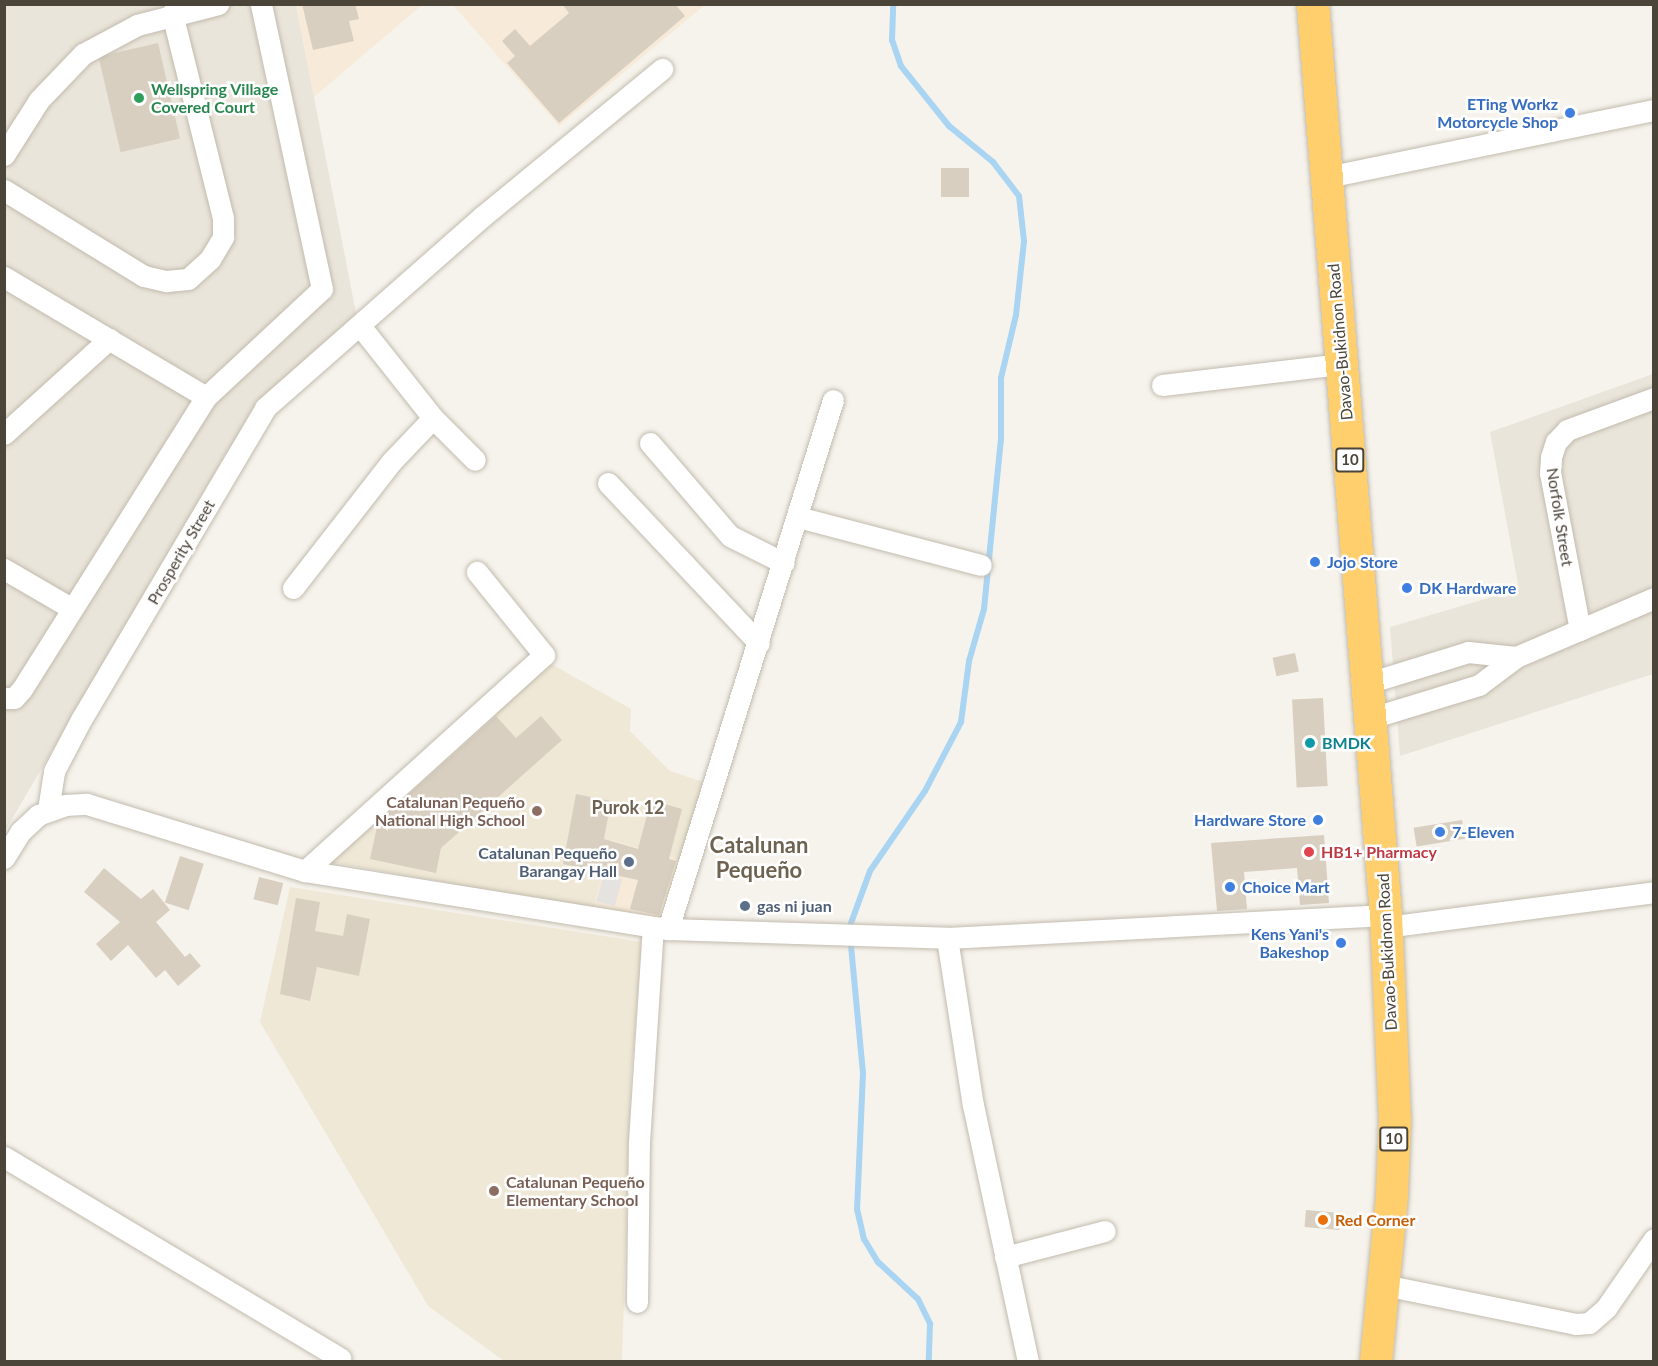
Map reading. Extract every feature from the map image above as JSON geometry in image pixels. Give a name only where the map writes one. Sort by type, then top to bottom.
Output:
[{"type":"highway","name":"Davao-Bukidnon Road","points":[[1313,4],[1386,921],[1395,1120],[1384,1285],[1376,1362]]},
{"type":"street","points":[[4,155],[39,100],[83,54],[106,39],[172,13],[218,4]]},
{"type":"street","points":[[4,698],[18,694],[206,397],[322,289],[261,4]]},
{"type":"street","points":[[4,189],[144,276],[166,281],[188,279],[210,259],[223,237],[223,218],[172,13]]},
{"type":"street","name":"Prosperity Street","points":[[48,810],[54,771],[82,718],[265,408],[361,327],[483,216],[662,69]]},
{"type":"street","points":[[1327,177],[1653,110]]},
{"type":"street","points":[[4,277],[206,397]]},
{"type":"street","points":[[361,327],[433,418],[476,460]]},
{"type":"street","points":[[4,434],[109,339]]},
{"type":"street","points":[[1162,386],[1342,364]]},
{"type":"street","name":"Norfolk Street","points":[[1580,630],[1550,473],[1551,456],[1556,442],[1567,430],[1653,398]]},
{"type":"street","points":[[637,1302],[639,1142],[660,928],[759,643],[833,400]]},
{"type":"street","points":[[293,588],[392,461],[433,418]]},
{"type":"street","points":[[650,442],[730,536],[784,563]]},
{"type":"street","points":[[608,483],[759,643]]},
{"type":"street","points":[[798,517],[981,565]]},
{"type":"street","points":[[4,569],[71,608]]},
{"type":"street","points":[[305,871],[544,655],[477,572]]},
{"type":"street","points":[[1371,718],[1479,685],[1516,657],[1653,598]]},
{"type":"street","points":[[1368,683],[1468,652],[1516,657]]},
{"type":"street","points":[[1413,669],[1422,702]]},
{"type":"street","points":[[4,858],[12,828],[48,810],[87,804],[106,807],[189,838],[305,871],[660,928],[947,938],[1386,921],[1653,892]]},
{"type":"street","points":[[947,938],[973,1105],[1028,1362]]},
{"type":"street","points":[[4,1157],[340,1358]]},
{"type":"street","points":[[1005,1257],[1105,1231]]},
{"type":"street","points":[[1384,1285],[1576,1324],[1589,1323],[1606,1308],[1653,1239]]},
{"type":"shaded area","points":[[296,4],[422,5],[314,97]]},
{"type":"shaded area","points":[[5,5],[296,5],[357,318],[225,455],[5,831]]},
{"type":"shaded area","points":[[453,5],[705,5],[559,126]]},
{"type":"shaded area","points":[[1653,374],[1653,674],[1400,756],[1390,627],[1519,589],[1490,432]]},
{"type":"shaded area","name":"Catalunan Pequeño National High School","points":[[546,661],[631,709],[630,731],[670,771],[703,782],[680,859],[611,840],[593,909],[325,861]]},
{"type":"shaded area","points":[[611,840],[681,859],[662,927],[593,909]]},
{"type":"shaded area","points":[[604,874],[622,879],[615,906],[596,901]]},
{"type":"shaded area","name":"Catalunan Pequeño Elementary School","points":[[290,887],[642,942],[631,1075],[622,1361],[504,1361],[428,1306],[260,1022]]},
{"type":"building","points":[[302,4],[355,4],[359,19],[349,21],[354,41],[313,50]]},
{"type":"building","points":[[562,4],[675,4],[685,16],[559,123],[507,63],[515,56],[502,41],[515,29],[530,46],[569,13]]},
{"type":"building","name":"Wellspring Village Covered Court","points":[[158,43],[180,138],[121,152],[99,57]]},
{"type":"building","points":[[941,168],[969,168],[969,197],[941,197]]},
{"type":"building","points":[[1295,653],[1299,672],[1276,676],[1273,658]]},
{"type":"building","name":"BMDK","points":[[1323,698],[1328,786],[1297,788],[1292,700]]},
{"type":"building","points":[[496,716],[516,738],[541,716],[562,740],[441,848],[436,873],[370,859],[378,822]]},
{"type":"building","points":[[576,794],[611,801],[604,839],[638,849],[651,800],[682,809],[669,859],[676,861],[659,915],[630,909],[638,880],[563,864]]},
{"type":"building","name":"7-Eleven","points":[[1462,820],[1465,839],[1417,846],[1414,828]]},
{"type":"building","name":"Choice Mart","points":[[1324,835],[1329,903],[1300,905],[1297,868],[1244,872],[1247,909],[1217,911],[1211,843]]},
{"type":"building","points":[[180,856],[204,864],[189,910],[165,903]]},
{"type":"building","points":[[104,868],[141,899],[153,889],[170,910],[156,922],[185,957],[190,953],[201,966],[178,986],[165,970],[156,978],[128,945],[111,961],[96,944],[120,922],[84,892]]},
{"type":"building","points":[[259,877],[283,883],[278,905],[253,899]]},
{"type":"building","points":[[296,898],[320,902],[315,931],[343,936],[347,914],[370,919],[359,976],[317,967],[310,1001],[280,994]]},
{"type":"building","name":"Red Corner","points":[[1306,1210],[1341,1213],[1339,1230],[1305,1227]]},
{"type":"waterway","points":[[851,923],[870,871],[925,791],[961,722],[969,661],[984,609],[1001,440],[1001,378],[1016,315],[1024,241],[1019,196],[993,162],[949,126],[901,66],[892,40],[893,4]]},
{"type":"waterway","points":[[851,946],[863,1073],[857,1209],[864,1239],[878,1262],[918,1299],[930,1324],[929,1362]]},
{"type":"place","name":"Wellspring Village Covered Court","points":[[139,98]]},
{"type":"place","name":"ETing Workz Motorcycle Shop","points":[[1570,113]]},
{"type":"place","name":"Jojo Store","points":[[1315,562]]},
{"type":"place","name":"DK Hardware","points":[[1407,588]]},
{"type":"place","name":"BMDK","points":[[1310,743]]},
{"type":"place","name":"Catalunan Pequeño National High School","points":[[537,811]]},
{"type":"place","name":"Hardware Store","points":[[1318,820]]},
{"type":"place","name":"7-Eleven","points":[[1440,832]]},
{"type":"place","name":"HB1+ Pharmacy","points":[[1309,852]]},
{"type":"place","name":"Catalunan Pequeño Barangay Hall","points":[[629,862]]},
{"type":"place","name":"Choice Mart","points":[[1230,887]]},
{"type":"place","name":"gas ni juan","points":[[745,906]]},
{"type":"place","name":"Kens Yani's Bakeshop","points":[[1341,943]]},
{"type":"place","name":"Catalunan Pequeño Elementary School","points":[[494,1191]]},
{"type":"place","name":"Red Corner","points":[[1323,1220]]},
{"type":"district","name":"Purok 12","points":[[628,807]]},
{"type":"district","name":"Catalunan Pequeño","points":[[759,856]]}]
